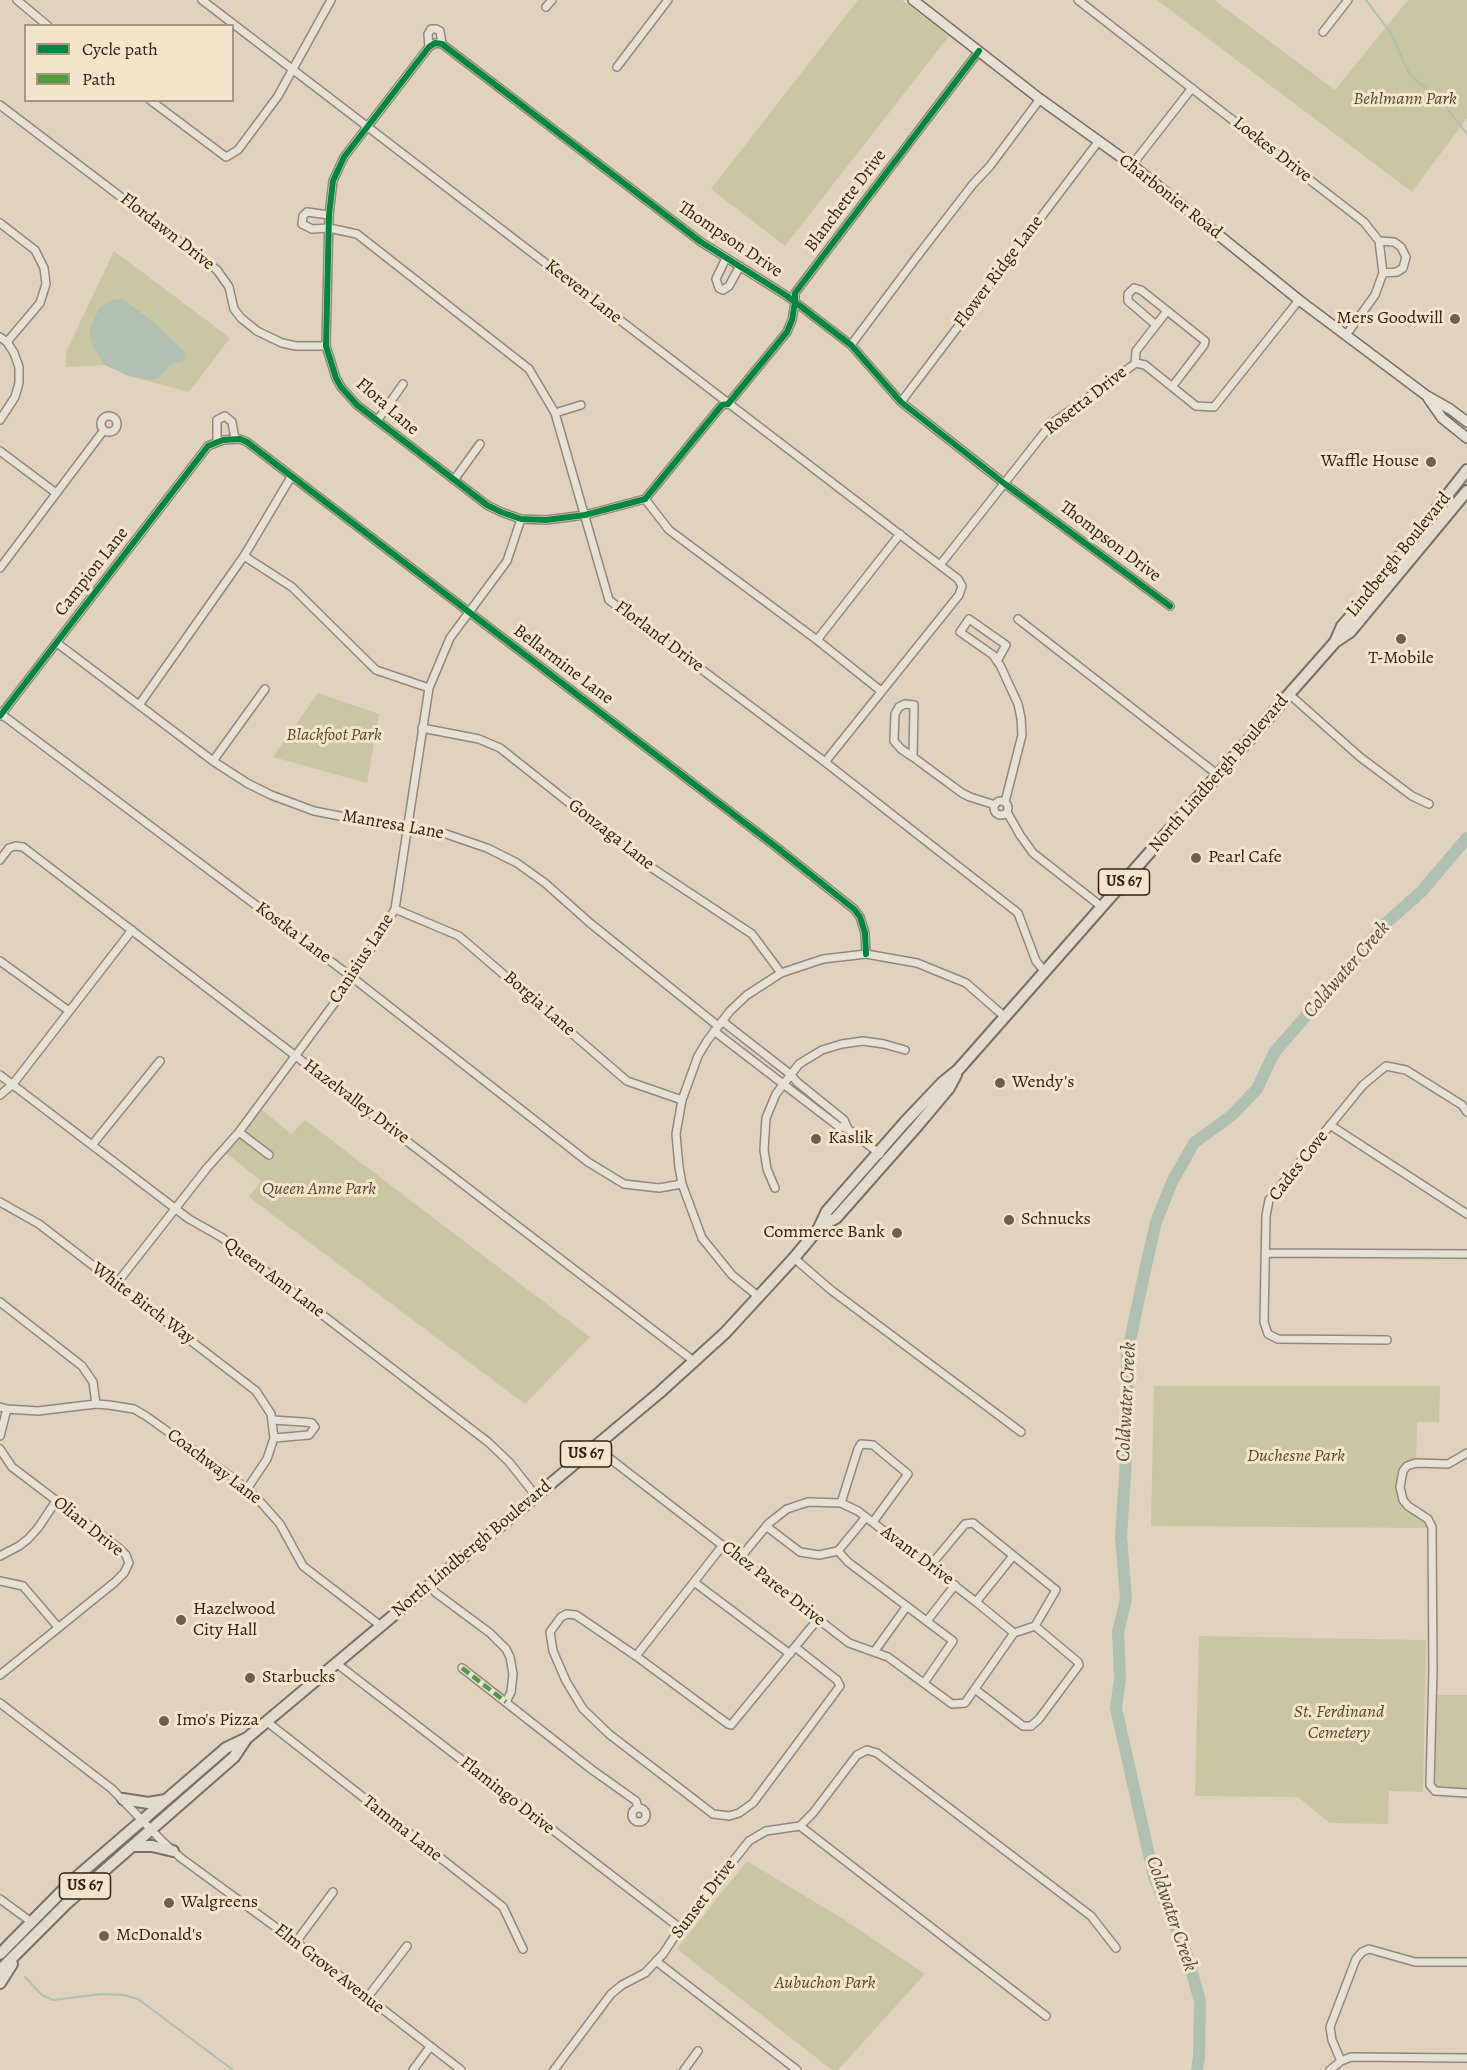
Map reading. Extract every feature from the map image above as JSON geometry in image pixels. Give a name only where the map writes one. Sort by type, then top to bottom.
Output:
[{"type":"main road","name":"Charbonier Road","points":[[915,0],[1040,99],[1132,165],[1299,300],[1426,396],[1450,409],[1467,422]]},
{"type":"main road","name":"Charbonier Road","points":[[1426,396],[1442,418],[1467,438]]},
{"type":"main road","name":"Lindbergh Boulevard","points":[[1335,642],[1342,626],[1467,470]]},
{"type":"main road","name":"Lindbergh Boulevard","points":[[1313,666],[1335,642],[1354,627],[1467,491]]},
{"type":"main road","name":"North Lindbergh Boulevard","points":[[0,1970],[66,1904],[234,1757],[247,1738],[266,1721],[695,1362],[794,1258],[819,1228],[827,1211],[942,1083],[958,1070],[1313,666]]},
{"type":"main road","name":"North Lindbergh Boulevard","points":[[819,1228],[836,1218],[887,1161],[949,1088],[958,1070]]},
{"type":"main road","name":"North Lindbergh Boulevard","points":[[0,1954],[30,1921],[72,1881],[226,1748],[247,1738]]},
{"type":"main road","points":[[123,1800],[148,1803],[169,1799]]},
{"type":"main road","points":[[133,1846],[152,1846],[173,1851]]},
{"type":"main road","points":[[0,1943],[30,1921]]},
{"type":"main road","points":[[0,1983],[23,1946]]},
{"type":"street","points":[[17,0],[46,24]]},
{"type":"street","name":"Keeven Lane","points":[[202,0],[233,24]]},
{"type":"street","points":[[153,102],[226,157],[238,150],[278,96],[331,0]]},
{"type":"street","points":[[546,7],[552,0]]},
{"type":"street","points":[[617,67],[668,0]]},
{"type":"street","name":"Loekes Drive","points":[[1078,0],[1364,222],[1379,242]]},
{"type":"street","points":[[1323,32],[1348,0]]},
{"type":"street","name":"Keeven Lane","points":[[234,25],[958,579],[962,586],[959,595],[881,691]]},
{"type":"street","name":"Flora Lane","points":[[435,45],[344,157],[333,181],[329,215],[326,346],[341,387],[376,421],[487,505],[521,519],[546,520],[585,515],[645,499]]},
{"type":"street","name":"Thompson Drive","points":[[435,45],[677,224],[795,302],[851,345],[901,402],[1170,606]]},
{"type":"street","name":"Blanchette Drive","points":[[728,404],[786,332],[792,320],[795,293],[979,51]]},
{"type":"street","points":[[1132,165],[1192,88]]},
{"type":"street","points":[[851,345],[930,239],[990,166],[1040,99]]},
{"type":"street","name":"Flordawn Drive","points":[[0,105],[217,270],[229,287],[234,309],[256,331],[282,343],[296,346],[326,346]]},
{"type":"street","name":"Flower Ridge Lane","points":[[901,402],[1098,142]]},
{"type":"street","name":"Florland Drive","points":[[329,215],[307,212],[302,219],[302,224],[307,228],[329,228],[357,234],[529,369],[555,414],[609,600],[825,762],[1018,912],[1036,961],[1044,972]]},
{"type":"street","points":[[0,224],[35,250],[44,268],[46,284],[40,303],[3,340],[14,353],[19,367],[19,382],[15,397],[0,420]]},
{"type":"street","points":[[1346,334],[1376,295],[1383,273],[1379,242],[1394,242],[1401,247],[1406,257],[1403,268],[1397,272],[1383,273]]},
{"type":"street","name":"Thompson Drive","points":[[726,258],[716,279],[719,288],[723,290],[729,286],[740,266]]},
{"type":"street","points":[[1156,325],[1128,301],[1130,291],[1137,287],[1205,341],[1172,387]]},
{"type":"street","name":"Rosetta Drive","points":[[940,565],[1051,424],[1135,364],[1145,365],[1196,406],[1214,407],[1299,300]]},
{"type":"street","points":[[1135,364],[1136,351],[1167,310]]},
{"type":"street","points":[[376,421],[403,384]]},
{"type":"street","points":[[728,404],[722,405],[645,499],[669,530],[817,640],[881,691],[825,762]]},
{"type":"street","points":[[555,414],[581,405]]},
{"type":"street","points":[[225,416],[232,422],[235,438],[217,441],[216,420],[225,416]]},
{"type":"street","points":[[0,568],[104,430]]},
{"type":"street","name":"Bellarmine Lane","points":[[235,438],[247,442],[854,909],[866,933],[866,954]]},
{"type":"street","name":"Campion Lane","points":[[0,715],[208,446],[217,441]]},
{"type":"street","points":[[454,480],[480,444]]},
{"type":"street","points":[[0,451],[56,494]]},
{"type":"street","points":[[140,705],[244,556],[291,477]]},
{"type":"street","name":"Canisius Lane","points":[[117,1283],[207,1168],[239,1132],[353,978],[395,909],[429,688],[450,638],[507,561],[521,519]]},
{"type":"street","points":[[817,640],[900,534]]},
{"type":"street","points":[[244,556],[292,586],[376,670],[429,688]]},
{"type":"street","points":[[997,661],[1006,645],[969,619],[960,632],[993,655],[1018,704],[1022,735],[1005,802],[1008,807],[1007,812],[1033,853],[1102,907]]},
{"type":"street","points":[[1018,619],[1218,775]]},
{"type":"street","name":"Manresa Lane","points":[[57,643],[213,761],[271,795],[314,810],[446,834],[467,840],[517,863],[546,883],[599,930],[718,1026],[782,1085],[838,1126],[848,1129],[887,1161]]},
{"type":"street","points":[[213,761],[265,689]]},
{"type":"street","points":[[1289,694],[1360,757],[1412,796],[1429,804]]},
{"type":"street","points":[[913,757],[914,705],[905,704],[899,707],[895,714],[894,741],[901,749],[962,793],[995,805],[998,802],[1005,802]]},
{"type":"street","name":"Kostka Lane","points":[[0,715],[353,978],[588,1162],[624,1184],[659,1188],[682,1184]]},
{"type":"street","name":"Gonzaga Lane","points":[[422,728],[470,737],[500,748],[649,866],[752,934],[781,974]]},
{"type":"street","points":[[995,805],[997,813],[1002,815],[1007,812]]},
{"type":"street","points":[[0,860],[9,848],[16,846],[15,837]]},
{"type":"street","name":"Hazelvalley Drive","points":[[16,846],[23,847],[695,1362]]},
{"type":"street","name":"Borgia Lane","points":[[395,909],[459,936],[627,1081],[681,1100]]},
{"type":"street","points":[[0,1095],[13,1084],[132,930]]},
{"type":"street","points":[[759,1297],[732,1275],[702,1238],[682,1184],[676,1134],[681,1100],[698,1056],[718,1026],[747,996],[781,974],[823,958],[866,954],[917,963],[966,983],[1005,1017]]},
{"type":"street","points":[[0,961],[69,1011]]},
{"type":"street","name":"Manresa Lane","points":[[718,1026],[790,1074],[844,1120],[848,1129]]},
{"type":"street","points":[[775,1188],[767,1169],[764,1150],[766,1118],[782,1085],[799,1064],[822,1050],[863,1041],[905,1050]]},
{"type":"street","points":[[92,1145],[160,1061]]},
{"type":"street","name":"Cades Cove","points":[[1387,1340],[1278,1339],[1268,1334],[1264,1322],[1266,1216],[1269,1200],[1363,1084],[1386,1066],[1406,1070],[1462,1106],[1467,1112]]},
{"type":"street","name":"Queen Ann Lane","points":[[0,1075],[189,1219],[221,1237],[488,1442],[509,1462],[536,1496]]},
{"type":"street","points":[[1330,1125],[1467,1214]]},
{"type":"street","points":[[239,1132],[268,1155]]},
{"type":"street","name":"White Birch Way","points":[[0,1202],[39,1224],[256,1391],[264,1401],[272,1420],[274,1438],[267,1459],[247,1488]]},
{"type":"street","points":[[1265,1253],[1467,1254]]},
{"type":"street","points":[[794,1258],[831,1290],[1021,1432]]},
{"type":"street","points":[[0,1302],[82,1366],[93,1382],[96,1404]]},
{"type":"street","name":"Coachway Lane","points":[[4,1408],[38,1411],[96,1404],[134,1409],[247,1488],[280,1524],[303,1566],[381,1626]]},
{"type":"street","points":[[0,1436],[4,1408]]},
{"type":"street","points":[[272,1420],[312,1423],[315,1427],[309,1435],[274,1438]]},
{"type":"street","points":[[841,1503],[858,1449],[861,1444],[873,1445],[908,1474],[873,1522]]},
{"type":"street","name":"Chez Paree Drive","points":[[595,1447],[849,1642],[888,1657],[952,1704],[965,1703],[975,1690]]},
{"type":"street","name":"Olian Drive","points":[[0,1449],[12,1467],[120,1549],[126,1555],[129,1563],[121,1576],[0,1675]]},
{"type":"street","points":[[1467,1453],[1448,1464],[1416,1463],[1407,1466],[1402,1471],[1400,1487],[1403,1500],[1428,1519],[1432,1532],[1433,1670],[1430,1785],[1435,1791],[1467,1793]]},
{"type":"street","points":[[0,1556],[28,1539],[56,1501]]},
{"type":"street","name":"Avant Drive","points":[[740,1558],[766,1526],[778,1515],[798,1504],[819,1501],[841,1503],[858,1511],[873,1522],[1014,1633]]},
{"type":"street","points":[[766,1526],[800,1552],[819,1555],[838,1551],[866,1517]]},
{"type":"street","points":[[930,1566],[964,1524],[973,1524],[1056,1590],[1035,1626],[1014,1633],[975,1690],[1023,1726],[1031,1726],[1039,1719],[1079,1665],[1035,1626]]},
{"type":"street","points":[[636,1656],[723,1545]]},
{"type":"street","points":[[838,1551],[848,1562],[953,1641],[924,1683]]},
{"type":"street","points":[[976,1602],[1013,1556]]},
{"type":"street","points":[[0,1581],[23,1586],[58,1627]]},
{"type":"street","points":[[694,1582],[792,1651],[837,1680],[840,1686],[753,1803],[740,1813],[729,1816],[713,1814],[609,1734],[583,1709],[566,1681],[553,1651],[550,1632],[561,1617],[567,1614],[576,1615],[731,1725],[792,1651],[818,1619]]},
{"type":"street","points":[[927,1621],[955,1585]]},
{"type":"street","points":[[429,1586],[490,1633],[506,1650],[510,1657],[513,1674],[511,1692],[506,1702]]},
{"type":"street","points":[[874,1652],[907,1606]]},
{"type":"street","name":"Flamingo Drive","points":[[336,1663],[680,1928]]},
{"type":"street","points":[[462,1668],[591,1769],[636,1801],[638,1808]]},
{"type":"street","name":"Elm Grove Avenue","points":[[0,1703],[74,1758],[123,1800],[173,1851],[296,1942],[461,2070]]},
{"type":"street","name":"Tamma Lane","points":[[266,1721],[503,1907],[523,1949]]},
{"type":"street","points":[[1046,2016],[800,1826],[813,1813],[857,1755],[867,1750],[877,1753],[1091,1916],[1116,1948]]},
{"type":"street","name":"Sunset Drive","points":[[554,2070],[611,1994],[622,1985],[645,1973],[656,1961],[748,1841],[766,1831],[800,1826]]},
{"type":"street","points":[[296,1942],[333,1892]]},
{"type":"street","points":[[0,1899],[30,1921]]},
{"type":"street","points":[[367,1998],[407,1946]]},
{"type":"street","points":[[1341,2061],[1332,2040],[1330,2027],[1356,1959],[1362,1952],[1370,1949],[1415,1962],[1467,1962]]},
{"type":"street","points":[[656,1961],[797,2070]]},
{"type":"street","points":[[413,2070],[430,2047]]},
{"type":"street","points":[[684,2070],[698,2052]]},
{"type":"street","points":[[1331,2068],[1351,2057],[1467,2058]]},
{"type":"green space","points":[[858,0],[902,0],[949,36],[785,246],[711,189]]},
{"type":"green space","name":"Behlmann Park","points":[[1157,0],[1214,0],[1335,90],[1408,0],[1467,0],[1467,118],[1412,192]]},
{"type":"green space","points":[[114,251],[230,338],[189,392],[129,376],[105,365],[66,367],[66,352]]},
{"type":"green space","name":"Blackfoot Park","points":[[318,693],[379,714],[367,783],[273,757]]},
{"type":"green space","name":"Queen Anne Park","points":[[260,1108],[291,1134],[305,1120],[590,1337],[525,1404],[249,1197],[261,1181],[226,1153]]},
{"type":"green space","name":"Duchesne Park","points":[[1154,1386],[1440,1386],[1439,1422],[1417,1422],[1416,1463],[1403,1471],[1403,1500],[1428,1519],[1428,1528],[1151,1526]]},
{"type":"green space","name":"St. Ferdinand Cemetery","points":[[1199,1636],[1426,1640],[1423,1792],[1389,1791],[1388,1824],[1330,1823],[1298,1797],[1195,1796]]},
{"type":"green space","points":[[1436,1695],[1467,1695],[1467,1794],[1435,1793]]},
{"type":"green space","name":"Aubuchon Park","points":[[747,1861],[848,1922],[925,1974],[838,2070],[832,2070],[677,1949]]},
{"type":"shaded area","points":[[115,299],[124,300],[151,320],[185,352],[184,361],[170,365],[162,375],[153,380],[129,376],[105,365],[94,349],[90,329],[100,307]]},
{"type":"waterway","points":[[1366,0],[1390,32],[1410,75],[1442,102],[1467,134]]},
{"type":"waterway","name":"Coldwater Creek","points":[[1197,2070],[1200,2001],[1186,1952],[1154,1877],[1116,1708],[1120,1678],[1118,1632],[1126,1599],[1121,1537],[1127,1444],[1127,1354],[1144,1275],[1156,1222],[1172,1182],[1194,1143],[1232,1115],[1257,1089],[1274,1053],[1385,924],[1421,892],[1467,838]]},
{"type":"waterway","points":[[25,1977],[42,1995],[53,2000],[102,1994],[124,1995],[138,1999],[233,2070]]},
{"type":"marked path","points":[[462,1668],[506,1702]]},
{"type":"cycle path","points":[[979,51],[795,293],[795,302],[792,320],[787,332],[728,404],[722,405],[645,499],[585,515],[546,520],[521,519],[501,512],[487,505],[357,405],[336,378],[326,346],[329,215],[333,181],[344,157],[429,47],[435,43],[442,44],[701,242],[787,296],[795,302],[851,345],[901,402],[1005,484],[1170,606]]},
{"type":"cycle path","points":[[0,716],[208,446],[223,440],[240,439],[247,442],[775,846],[854,909],[860,917],[865,933],[866,954]]},
{"type":"place","name":"Mers Goodwill","points":[[1455,319]]},
{"type":"place","name":"Waffle House","points":[[1431,462]]},
{"type":"place","name":"T-Mobile","points":[[1401,639]]},
{"type":"place","name":"Pearl Cafe","points":[[1196,858]]},
{"type":"place","name":"Wendy's","points":[[1000,1083]]},
{"type":"place","name":"Kaslik","points":[[816,1139]]},
{"type":"place","name":"Schnucks","points":[[1009,1220]]},
{"type":"place","name":"Commerce Bank","points":[[897,1233]]},
{"type":"place","name":"Hazelwood City Hall","points":[[181,1620]]},
{"type":"place","name":"Starbucks","points":[[250,1678]]},
{"type":"place","name":"Imo's Pizza","points":[[164,1721]]},
{"type":"place","name":"Walgreens","points":[[169,1903]]},
{"type":"place","name":"McDonald's","points":[[104,1936]]}]
